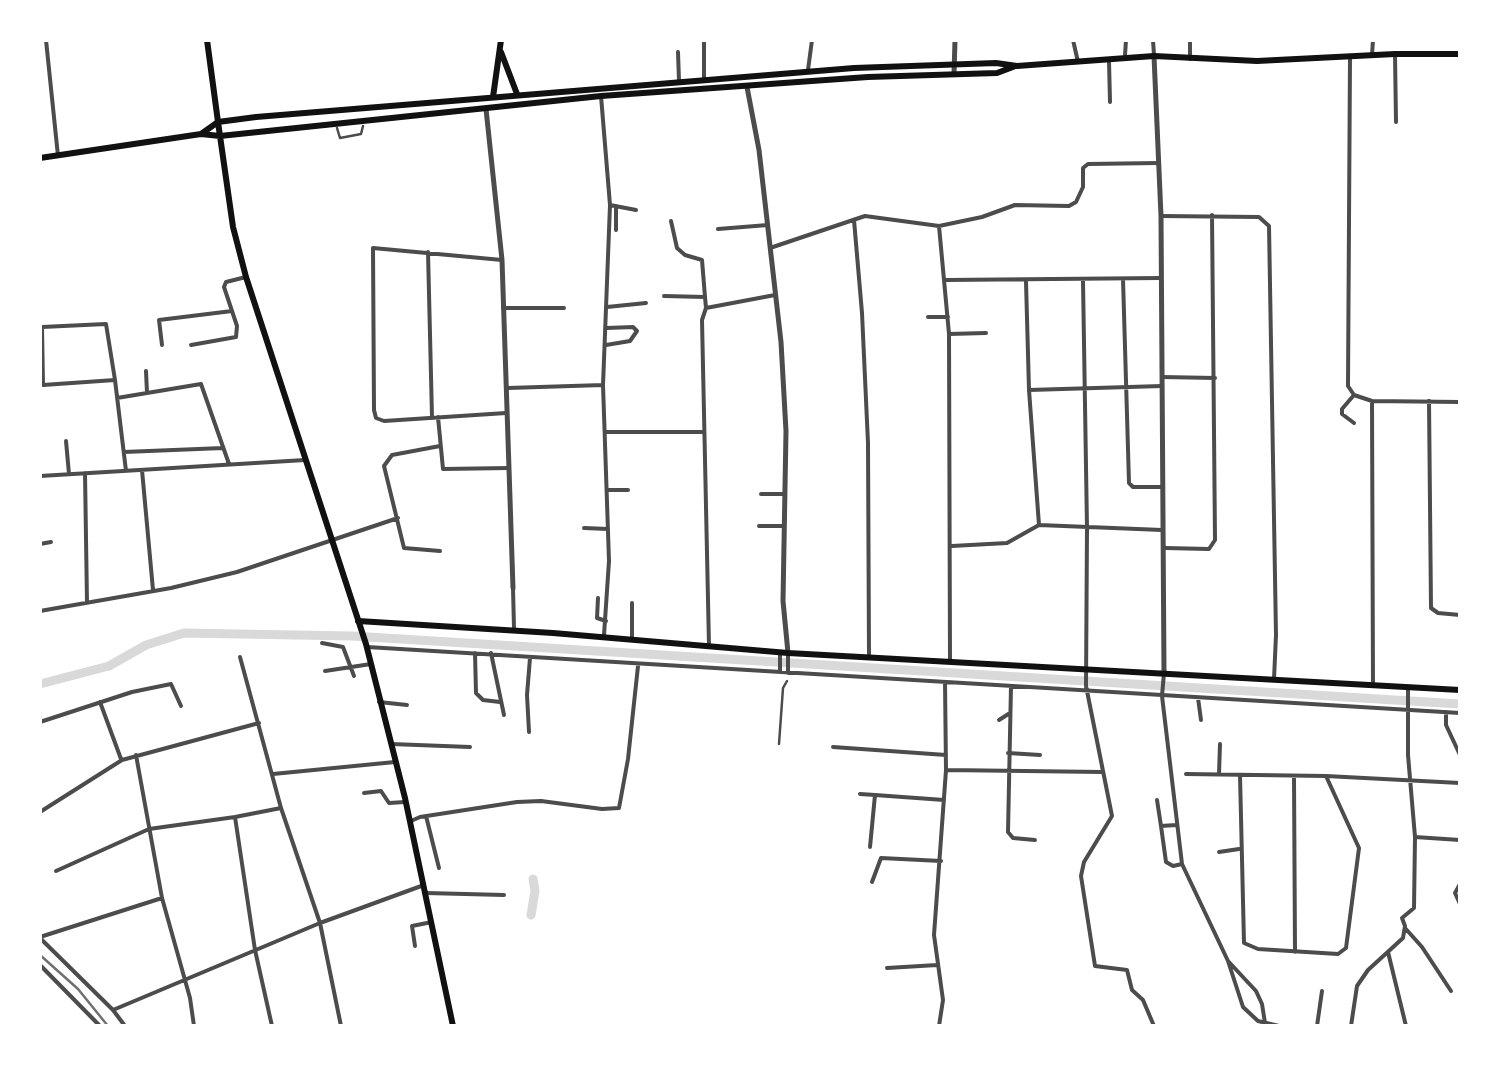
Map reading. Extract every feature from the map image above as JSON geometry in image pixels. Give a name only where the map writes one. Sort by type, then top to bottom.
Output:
[{"type":"main road","points":[[207,40],[233,227],[371,664],[406,802],[453,1026]]},
{"type":"main road","points":[[493,97],[500,40]]},
{"type":"main road","points":[[501,51],[517,94]]},
{"type":"main road","points":[[40,158],[201,134],[220,136],[602,96],[747,87],[996,63],[1017,66],[1154,56],[1288,61],[1460,54]]},
{"type":"main road","points":[[201,134],[218,122],[517,94],[873,67],[954,69]]},
{"type":"main road","points":[[358,624],[514,630],[784,655],[1373,685],[1408,691],[1460,690]]},
{"type":"street","points":[[46,40],[58,156]]},
{"type":"street","points":[[704,40],[704,80]]},
{"type":"street","points":[[808,74],[812,40]]},
{"type":"street","points":[[954,69],[955,40]]},
{"type":"street","points":[[1072,40],[1078,62]]},
{"type":"street","points":[[1125,58],[1126,40]]},
{"type":"street","points":[[1153,40],[1161,216],[1165,530],[1162,694],[1176,825],[1182,864],[1228,961],[1243,1007],[1249,1016],[1279,1026]]},
{"type":"street","points":[[1190,40],[1190,59]]},
{"type":"street","points":[[1372,55],[1373,40]]},
{"type":"street","points":[[678,52],[679,81]]},
{"type":"street","points":[[1395,54],[1396,122]]},
{"type":"street","points":[[1350,56],[1348,386],[1354,396],[1372,401],[1460,402]]},
{"type":"street","points":[[1109,61],[1110,102]]},
{"type":"street","points":[[747,87],[776,295],[786,431],[783,602],[788,674]]},
{"type":"street","points":[[602,96],[616,230]]},
{"type":"street","points":[[486,109],[502,260],[514,630]]},
{"type":"street","points":[[770,248],[872,215],[939,226],[982,218],[1014,206],[1068,206],[1076,202],[1084,187],[1083,168],[1088,164],[1158,162]]},
{"type":"street","points":[[613,205],[636,210]]},
{"type":"street","points":[[603,638],[608,529],[604,385],[613,205]]},
{"type":"street","points":[[1161,216],[1259,217],[1267,221],[1271,237],[1274,680]]},
{"type":"street","points":[[1165,548],[1209,549],[1216,540],[1212,216]]},
{"type":"street","points":[[854,220],[866,410],[868,657]]},
{"type":"street","points":[[671,221],[674,244],[685,256],[702,260],[706,308],[702,320],[709,646]]},
{"type":"street","points":[[718,229],[768,226]]},
{"type":"street","points":[[939,226],[948,317],[950,662]]},
{"type":"street","points":[[502,260],[376,246],[370,255],[370,278],[374,415],[384,421],[506,413]]},
{"type":"street","points":[[428,252],[435,417],[444,470],[509,468]]},
{"type":"street","points":[[191,345],[236,337],[225,284],[246,277]]},
{"type":"street","points":[[946,280],[1160,278]]},
{"type":"street","points":[[1124,279],[1129,483],[1138,488],[1164,487]]},
{"type":"street","points":[[1083,281],[1087,688],[1112,816],[1081,869],[1094,963],[1098,968],[1127,970],[1132,990],[1144,1000],[1154,1026]]},
{"type":"street","points":[[1026,282],[1039,525]]},
{"type":"street","points":[[706,308],[776,295]]},
{"type":"street","points":[[664,296],[705,297]]},
{"type":"street","points":[[607,307],[646,303]]},
{"type":"street","points":[[503,308],[564,308]]},
{"type":"street","points":[[162,345],[159,320],[232,311]]},
{"type":"street","points":[[928,318],[948,317]]},
{"type":"street","points":[[115,380],[46,386],[40,348],[44,326],[104,322],[108,328],[115,380],[126,471]]},
{"type":"street","points":[[606,346],[630,341],[638,332],[633,327],[607,328]]},
{"type":"street","points":[[948,334],[986,334]]},
{"type":"street","points":[[146,371],[147,393]]},
{"type":"street","points":[[1162,377],[1215,378]]},
{"type":"street","points":[[117,398],[192,384],[202,386],[229,465]]},
{"type":"street","points":[[505,388],[604,385]]},
{"type":"street","points":[[1029,390],[1162,386]]},
{"type":"street","points":[[1354,396],[1342,409],[1342,414],[1354,423]]},
{"type":"street","points":[[1372,401],[1373,685]]},
{"type":"street","points":[[1429,401],[1431,608],[1438,613],[1460,615]]},
{"type":"street","points":[[607,432],[704,432]]},
{"type":"street","points":[[66,441],[69,474]]},
{"type":"street","points":[[440,446],[392,455],[385,461],[405,550],[440,551]]},
{"type":"street","points":[[124,452],[223,448]]},
{"type":"street","points":[[40,476],[305,460]]},
{"type":"street","points":[[142,470],[153,590]]},
{"type":"street","points":[[85,473],[87,603]]},
{"type":"street","points":[[607,490],[628,490]]},
{"type":"street","points":[[761,494],[784,494]]},
{"type":"street","points":[[40,612],[237,572],[398,518]]},
{"type":"street","points":[[952,546],[1006,543],[1039,525],[1165,530]]},
{"type":"street","points":[[760,526],[783,526]]},
{"type":"street","points":[[584,528],[608,529]]},
{"type":"street","points":[[40,544],[51,542]]},
{"type":"street","points":[[598,598],[597,618],[606,621]]},
{"type":"street","points":[[632,603],[632,640]]},
{"type":"street","points":[[322,643],[343,646],[354,676]]},
{"type":"street","points":[[366,646],[638,666],[1087,688],[1460,713]]},
{"type":"street","points":[[476,653],[476,693],[483,700],[500,702]]},
{"type":"street","points":[[491,653],[504,714]]},
{"type":"street","points":[[780,673],[784,655]]},
{"type":"street","points":[[240,657],[281,808],[320,923],[341,1026]]},
{"type":"street","points":[[530,658],[530,732]]},
{"type":"street","points":[[325,672],[371,664]]},
{"type":"street","points":[[410,822],[517,802],[620,808],[638,666]]},
{"type":"street","points":[[940,1026],[942,1000],[935,924],[946,770],[945,682]]},
{"type":"street","points":[[40,722],[172,684],[181,706]]},
{"type":"street","points":[[1011,686],[1008,832],[1013,838],[1035,840]]},
{"type":"street","points":[[1408,691],[1414,908],[1402,918],[1405,928],[1452,991]]},
{"type":"street","points":[[1198,698],[1201,720]]},
{"type":"street","points":[[100,702],[122,760]]},
{"type":"street","points":[[379,702],[406,705]]},
{"type":"street","points":[[1446,712],[1446,724],[1460,755]]},
{"type":"street","points":[[998,720],[1010,713]]},
{"type":"street","points":[[41,800],[42,809],[136,755],[259,723]]},
{"type":"street","points":[[390,744],[470,746]]},
{"type":"street","points":[[1220,744],[1220,774]]},
{"type":"street","points":[[832,747],[946,754]]},
{"type":"street","points":[[1008,753],[1040,755]]},
{"type":"street","points":[[136,755],[162,898],[194,1026]]},
{"type":"street","points":[[273,774],[395,762]]},
{"type":"street","points":[[946,770],[1102,772]]},
{"type":"street","points":[[1186,774],[1460,783]]},
{"type":"street","points":[[1240,775],[1244,943],[1254,948],[1338,954],[1346,948],[1358,848],[1326,776]]},
{"type":"street","points":[[1294,778],[1295,952]]},
{"type":"street","points":[[364,793],[381,791],[391,803],[406,802]]},
{"type":"street","points":[[860,794],[944,800]]},
{"type":"street","points":[[870,847],[875,795]]},
{"type":"street","points":[[1158,800],[1166,862],[1173,866],[1182,864]]},
{"type":"street","points":[[56,871],[150,829],[281,808]]},
{"type":"street","points":[[426,816],[439,868]]},
{"type":"street","points":[[235,817],[255,950],[272,1026]]},
{"type":"street","points":[[1161,826],[1176,825]]},
{"type":"street","points":[[1415,837],[1460,840]]},
{"type":"street","points":[[1219,852],[1239,849]]},
{"type":"street","points":[[872,882],[881,858],[941,861]]},
{"type":"street","points":[[1460,884],[1455,893],[1460,904]]},
{"type":"street","points":[[114,1010],[320,923],[425,889],[504,895]]},
{"type":"street","points":[[125,1026],[114,1010],[40,938],[162,898]]},
{"type":"street","points":[[415,946],[412,926],[432,922]]},
{"type":"street","points":[[1351,1026],[1357,986],[1363,975],[1403,938],[1405,928]]},
{"type":"street","points":[[1388,952],[1406,1026]]},
{"type":"street","points":[[1228,961],[1256,992],[1265,1023]]},
{"type":"street","points":[[40,965],[100,1026]]},
{"type":"street","points":[[887,968],[937,966]]},
{"type":"street","points":[[1318,1026],[1322,991]]},
{"type":"lane","points":[[336,122],[340,138],[361,134],[364,119]]},
{"type":"lane","points":[[779,744],[783,688],[788,674]]},
{"type":"waterway","points":[[40,684],[109,666],[146,645],[184,633],[352,636],[1460,704]]},
{"type":"waterway","points":[[531,915],[533,879]]},
{"type":"railway","points":[[40,955],[78,989],[108,1026]]}]
